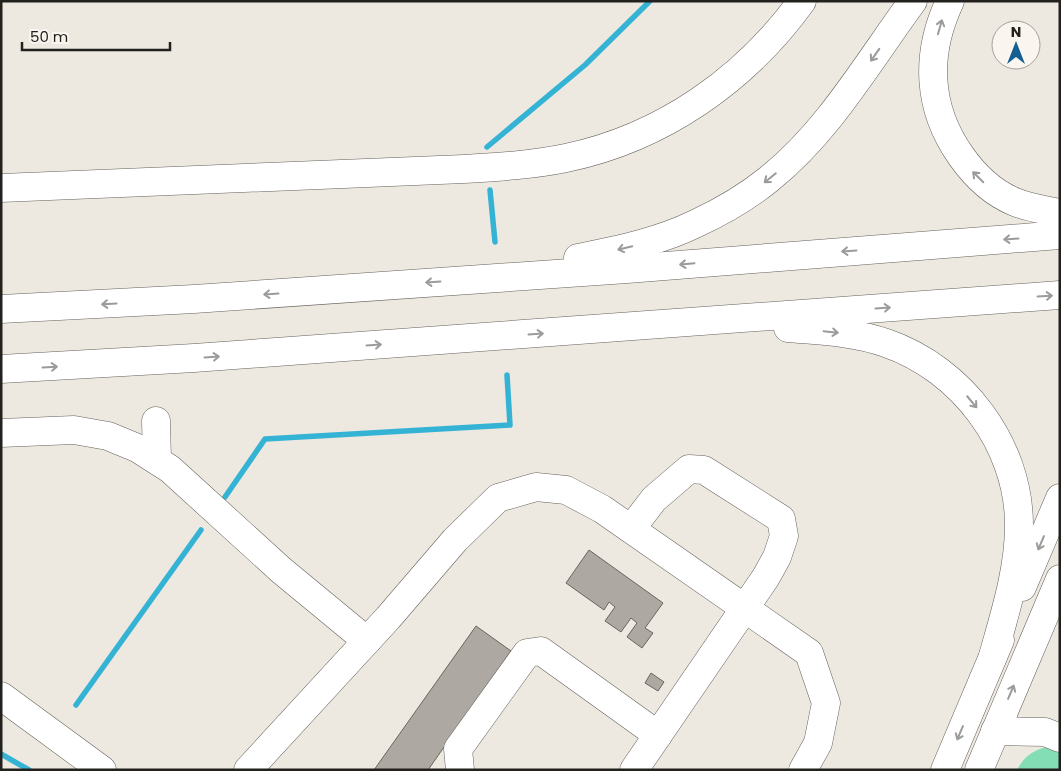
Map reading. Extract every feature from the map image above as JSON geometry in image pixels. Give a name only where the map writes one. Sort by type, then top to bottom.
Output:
[{"type":"main road","points":[[1,188],[464,169],[566,158],[635,136],[684,111],[715,91],[754,58],[784,26],[802,1]]},
{"type":"main road","points":[[482,278],[651,241],[694,225],[734,203],[769,179],[806,143],[842,100],[913,1]]},
{"type":"main road","points":[[950,1],[938,31],[933,73],[936,102],[944,130],[969,167],[983,182],[1015,202],[1060,213]]},
{"type":"main road","points":[[1,309],[204,299],[627,269],[1060,235]]},
{"type":"main road","points":[[1,369],[194,358],[1060,295]]},
{"type":"main road","points":[[695,322],[836,332],[886,343],[927,363],[960,388],[995,435],[1012,477],[1018,504],[1018,546],[1014,574],[993,656]]},
{"type":"main road","points":[[156,421],[157,460]]},
{"type":"main road","points":[[1,432],[74,430],[93,432],[130,445],[157,460],[170,469],[281,570],[367,640]]},
{"type":"main road","points":[[630,529],[654,499],[689,469],[704,470],[781,519],[784,536],[777,556],[766,577],[634,770]]},
{"type":"main road","points":[[248,770],[455,540],[498,498],[536,487],[566,490],[602,509],[809,653],[826,703],[818,743],[803,770]]},
{"type":"main road","points":[[945,770],[1060,498]]},
{"type":"main road","points":[[979,770],[1058,585]]},
{"type":"main road","points":[[460,770],[458,750],[527,653],[541,651],[658,735]]},
{"type":"main road","points":[[1,696],[102,770]]},
{"type":"main road","points":[[995,732],[1045,732],[1060,738]]},
{"type":"green space","points":[[1052,746],[1060,748],[1060,770],[1017,770],[1027,756]]},
{"type":"building","points":[[589,550],[663,603],[645,628],[653,633],[642,648],[627,637],[637,623],[631,618],[621,632],[605,621],[615,607],[609,602],[604,610],[566,583]]},
{"type":"building","points":[[476,626],[511,651],[428,770],[374,770]]},
{"type":"building","points":[[651,673],[664,682],[658,691],[645,683]]},
{"type":"waterway","points":[[487,147],[585,65],[650,1]]},
{"type":"waterway","points":[[490,190],[495,242]]},
{"type":"waterway","points":[[225,497],[265,439],[510,425],[507,375]]},
{"type":"waterway","points":[[76,705],[201,530]]},
{"type":"waterway","points":[[1,754],[29,770]]}]
